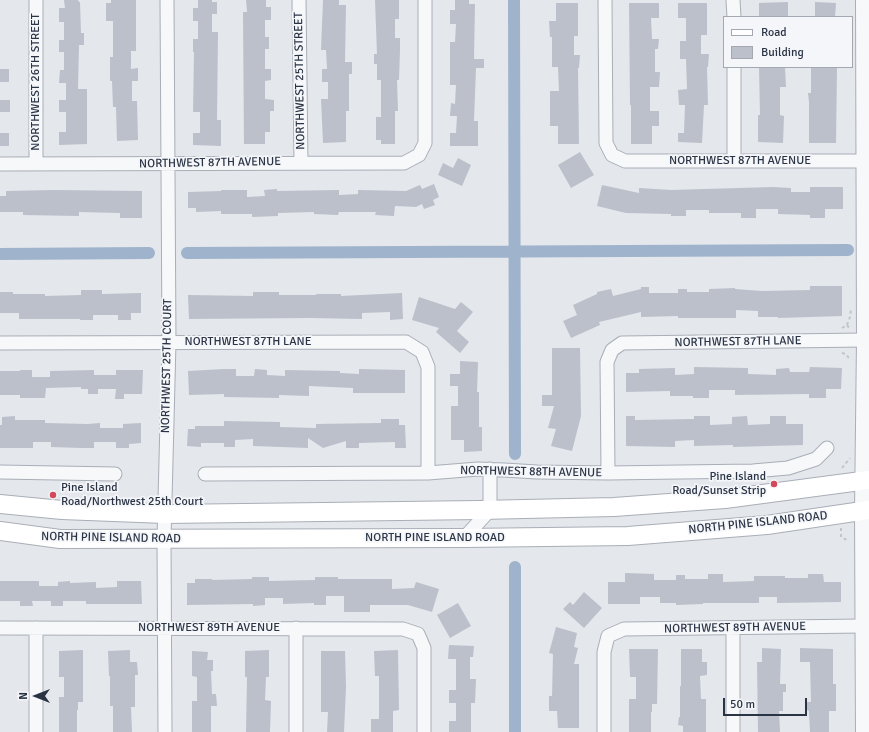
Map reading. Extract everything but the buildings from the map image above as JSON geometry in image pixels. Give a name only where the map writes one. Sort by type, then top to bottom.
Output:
[{"type":"main road","points":[[0,504],[62,510],[165,514],[614,507],[725,499],[866,480]]},
{"type":"main road","name":"NORTH PINE ISLAND ROAD","points":[[0,531],[60,539],[628,536],[767,525],[866,511]]},
{"type":"street","name":"NORTHWEST 26TH STREET","points":[[36,0],[36,164]]},
{"type":"street","name":"NORTHWEST 25TH COURT","points":[[165,732],[164,539],[168,342],[167,0]]},
{"type":"street","name":"NORTHWEST 25TH STREET","points":[[299,0],[301,162]]},
{"type":"street","name":"NORTHWEST 87TH AVENUE","points":[[0,164],[301,162],[404,163],[419,155],[425,143],[425,0]]},
{"type":"street","name":"NORTHWEST 87TH AVENUE","points":[[605,0],[606,143],[612,155],[625,161],[867,161]]},
{"type":"street","points":[[733,0],[734,16]]},
{"type":"street","points":[[864,0],[867,161],[858,340],[866,480],[863,626],[864,732]]},
{"type":"street","points":[[734,68],[734,161]]},
{"type":"street","name":"NORTHWEST 87TH LANE","points":[[608,473],[607,362],[612,350],[622,343],[858,340]]},
{"type":"street","name":"NORTHWEST 87TH LANE","points":[[0,343],[406,342],[422,352],[428,367],[428,473]]},
{"type":"street","name":"NORTHWEST 88TH AVENUE","points":[[205,474],[428,473],[490,469],[537,472],[608,473],[753,471],[788,468],[816,459],[827,448]]},
{"type":"street","points":[[464,538],[490,510],[490,469]]},
{"type":"street","points":[[0,472],[115,474]]},
{"type":"street","name":"NORTHWEST 89TH AVENUE","points":[[604,732],[604,652],[608,636],[624,629],[863,626]]},
{"type":"street","name":"NORTHWEST 89TH AVENUE","points":[[0,628],[402,629],[418,634],[424,648],[424,732]]},
{"type":"street","points":[[36,628],[36,732]]},
{"type":"street","points":[[296,628],[296,732]]},
{"type":"street","points":[[733,628],[733,732]]},
{"type":"path","points":[[838,330],[847,325],[858,340],[850,360]]},
{"type":"waterway","points":[[514,0],[515,454]]},
{"type":"waterway","points":[[187,253],[848,250]]},
{"type":"waterway","points":[[0,254],[149,253]]},
{"type":"waterway","points":[[515,567],[515,732]]},
{"type":"place","name":"Pine Island Road/Sunset Strip","points":[[774,484]]},
{"type":"place","name":"Pine Island Road/Northwest 25th Court","points":[[53,495]]}]
